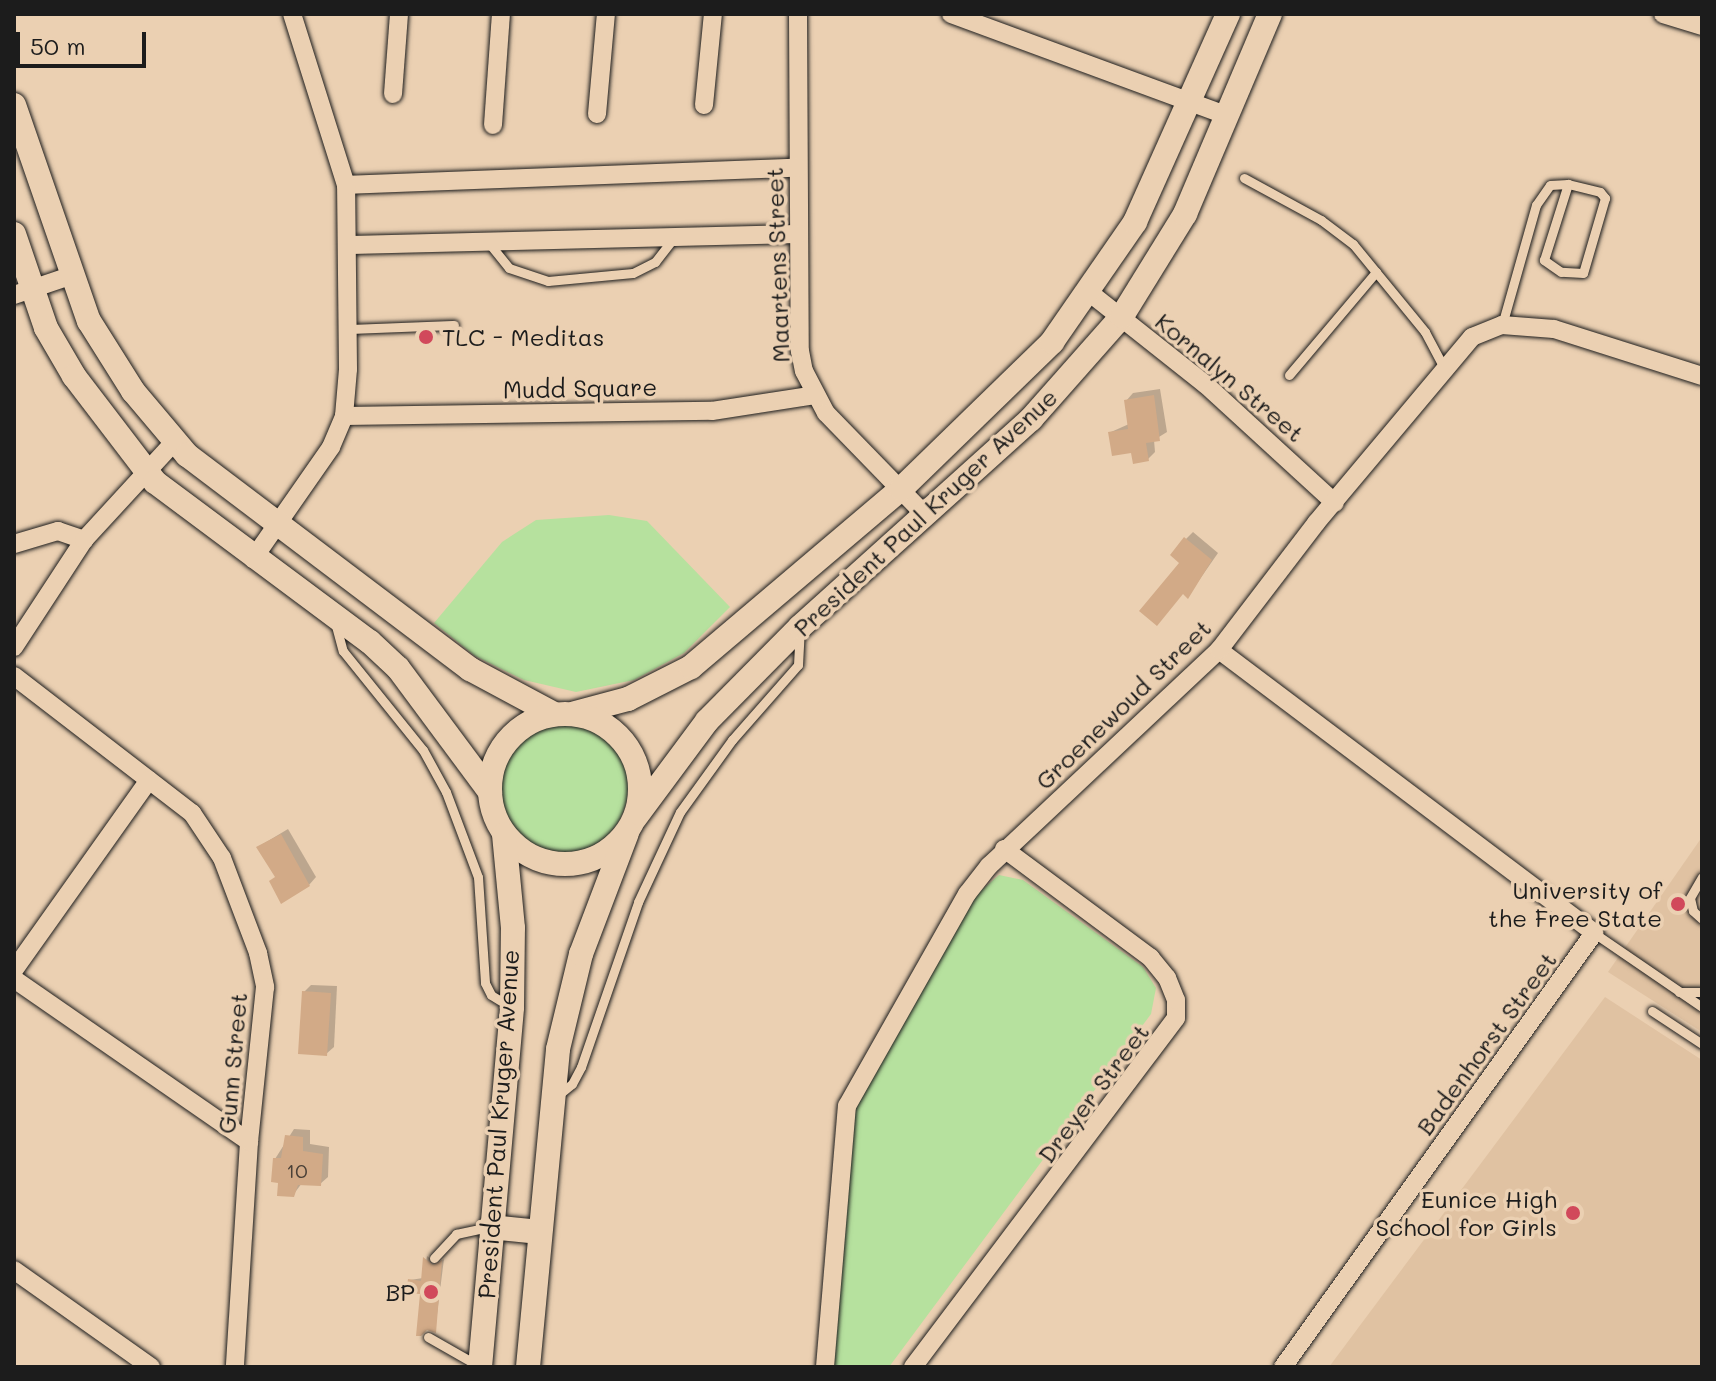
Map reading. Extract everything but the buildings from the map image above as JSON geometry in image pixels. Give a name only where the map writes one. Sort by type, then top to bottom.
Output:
[{"type":"street","points":[[253,559],[275,524],[323,461],[344,416],[350,245],[346,185],[292,14]]},
{"type":"street","points":[[393,94],[399,14]]},
{"type":"street","points":[[493,125],[501,14]]},
{"type":"street","points":[[597,114],[606,14]]},
{"type":"street","points":[[704,105],[713,14]]},
{"type":"street","name":"Maartens Street","points":[[798,14],[800,351],[815,395],[926,516]]},
{"type":"street","points":[[951,14],[1228,116]]},
{"type":"street","name":"President Paul Kruger Avenue","points":[[565,713],[628,699],[691,667],[901,489],[1016,381],[1090,293],[1147,201],[1228,14]]},
{"type":"street","name":"President Paul Kruger Avenue","points":[[528,1367],[551,1102],[581,954],[631,825],[707,721],[800,627],[1031,419],[1122,316],[1185,214],[1270,14]]},
{"type":"street","points":[[1663,14],[1702,26]]},
{"type":"street","points":[[14,105],[70,276],[89,321],[133,391],[175,441],[216,480],[470,669],[565,713],[602,722],[623,739],[637,763],[641,791],[631,825],[600,856],[565,865],[521,850],[504,834],[490,792],[398,668],[334,615],[253,559],[147,472],[74,376],[24,293],[14,234]]},
{"type":"street","points":[[346,185],[798,168]]},
{"type":"street","points":[[350,245],[798,234]]},
{"type":"street","points":[[24,293],[70,276]]},
{"type":"street","name":"Kornalyn Street","points":[[1090,293],[1122,316],[1335,503]]},
{"type":"street","points":[[1502,325],[1554,329],[1702,376]]},
{"type":"street","name":"Groenewoud Street","points":[[825,1367],[847,1106],[967,894],[1004,849],[1219,650],[1444,367],[1472,337],[1502,325]]},
{"type":"street","name":"Mudd Square","points":[[344,416],[712,411],[815,395]]},
{"type":"street","points":[[14,647],[84,540],[175,441]]},
{"type":"street","points":[[14,544],[58,531],[84,540]]},
{"type":"street","points":[[1219,650],[1594,933]]},
{"type":"street","name":"Gunn Street","points":[[14,676],[192,813],[222,858],[258,953],[265,987],[249,1142],[235,1367]]},
{"type":"street","points":[[490,792],[496,757],[510,736],[530,721],[565,713]]},
{"type":"street","points":[[14,970],[149,780]]},
{"type":"street","name":"President Paul Kruger Avenue","points":[[481,1367],[490,1227],[512,1007],[513,928],[504,834]]},
{"type":"street","name":"Dreyer Street","points":[[913,1367],[1176,1018],[1172,989],[1151,958],[1004,849]]},
{"type":"street","name":"Dreyer Street","points":[[989,866],[1031,871]]},
{"type":"street","name":"Badenhorst Street","points":[[1283,1367],[1594,933]]},
{"type":"street","points":[[14,979],[249,1142]]},
{"type":"street","points":[[490,1227],[540,1232]]},
{"type":"street","points":[[14,1270],[151,1367]]},
{"type":"lane","points":[[1244,178],[1321,220],[1353,244],[1425,332],[1444,367]]},
{"type":"lane","points":[[1502,325],[1543,189],[1568,184],[1605,198],[1579,275],[1548,267],[1544,260],[1568,184]]},
{"type":"lane","points":[[488,242],[509,268],[548,281],[633,273],[655,262],[675,237]]},
{"type":"lane","points":[[1289,375],[1376,272]]},
{"type":"lane","points":[[348,329],[454,325]]},
{"type":"lane","points":[[334,615],[343,651],[423,750],[446,792],[478,877],[485,983],[491,995],[512,1007]]},
{"type":"lane","points":[[551,1102],[572,1084],[581,1067],[638,902],[680,812],[732,740],[798,665],[803,648],[800,627]]},
{"type":"lane","points":[[1702,877],[1690,898],[1693,911],[1702,919]]},
{"type":"lane","points":[[1594,933],[1702,1007]]},
{"type":"lane","points":[[1679,992],[1702,992]]},
{"type":"lane","points":[[1652,1011],[1702,1044]]},
{"type":"lane","points":[[434,1258],[456,1234],[490,1227]]},
{"type":"lane","points":[[428,1337],[436,1346],[481,1367]]},
{"type":"shaded area","name":"University of the Free State","points":[[1702,837],[1702,1032],[1608,972]]},
{"type":"shaded area","name":"Eunice High School for Girls","points":[[1605,997],[1702,1060],[1702,1367],[1329,1367]]},
{"type":"green space","points":[[609,515],[647,521],[730,607],[684,653],[634,680],[576,692],[524,680],[475,656],[434,623],[502,542],[536,520]]},
{"type":"green space","points":[[561,720],[587,725],[608,740],[623,761],[628,787],[623,813],[608,834],[587,849],[561,854],[535,849],[514,834],[499,813],[494,787],[499,761],[514,740],[535,725]]},
{"type":"green space","points":[[999,875],[1023,880],[1143,967],[1156,988],[1151,1014],[889,1367],[831,1367],[854,1103],[977,894]]},
{"type":"place","name":"TLC - Meditas","points":[[426,337]]},
{"type":"place","name":"University of the Free State","points":[[1678,904]]},
{"type":"place","name":"Eunice High School for Girls","points":[[1573,1213]]},
{"type":"place","name":"BP","points":[[431,1292]]}]
